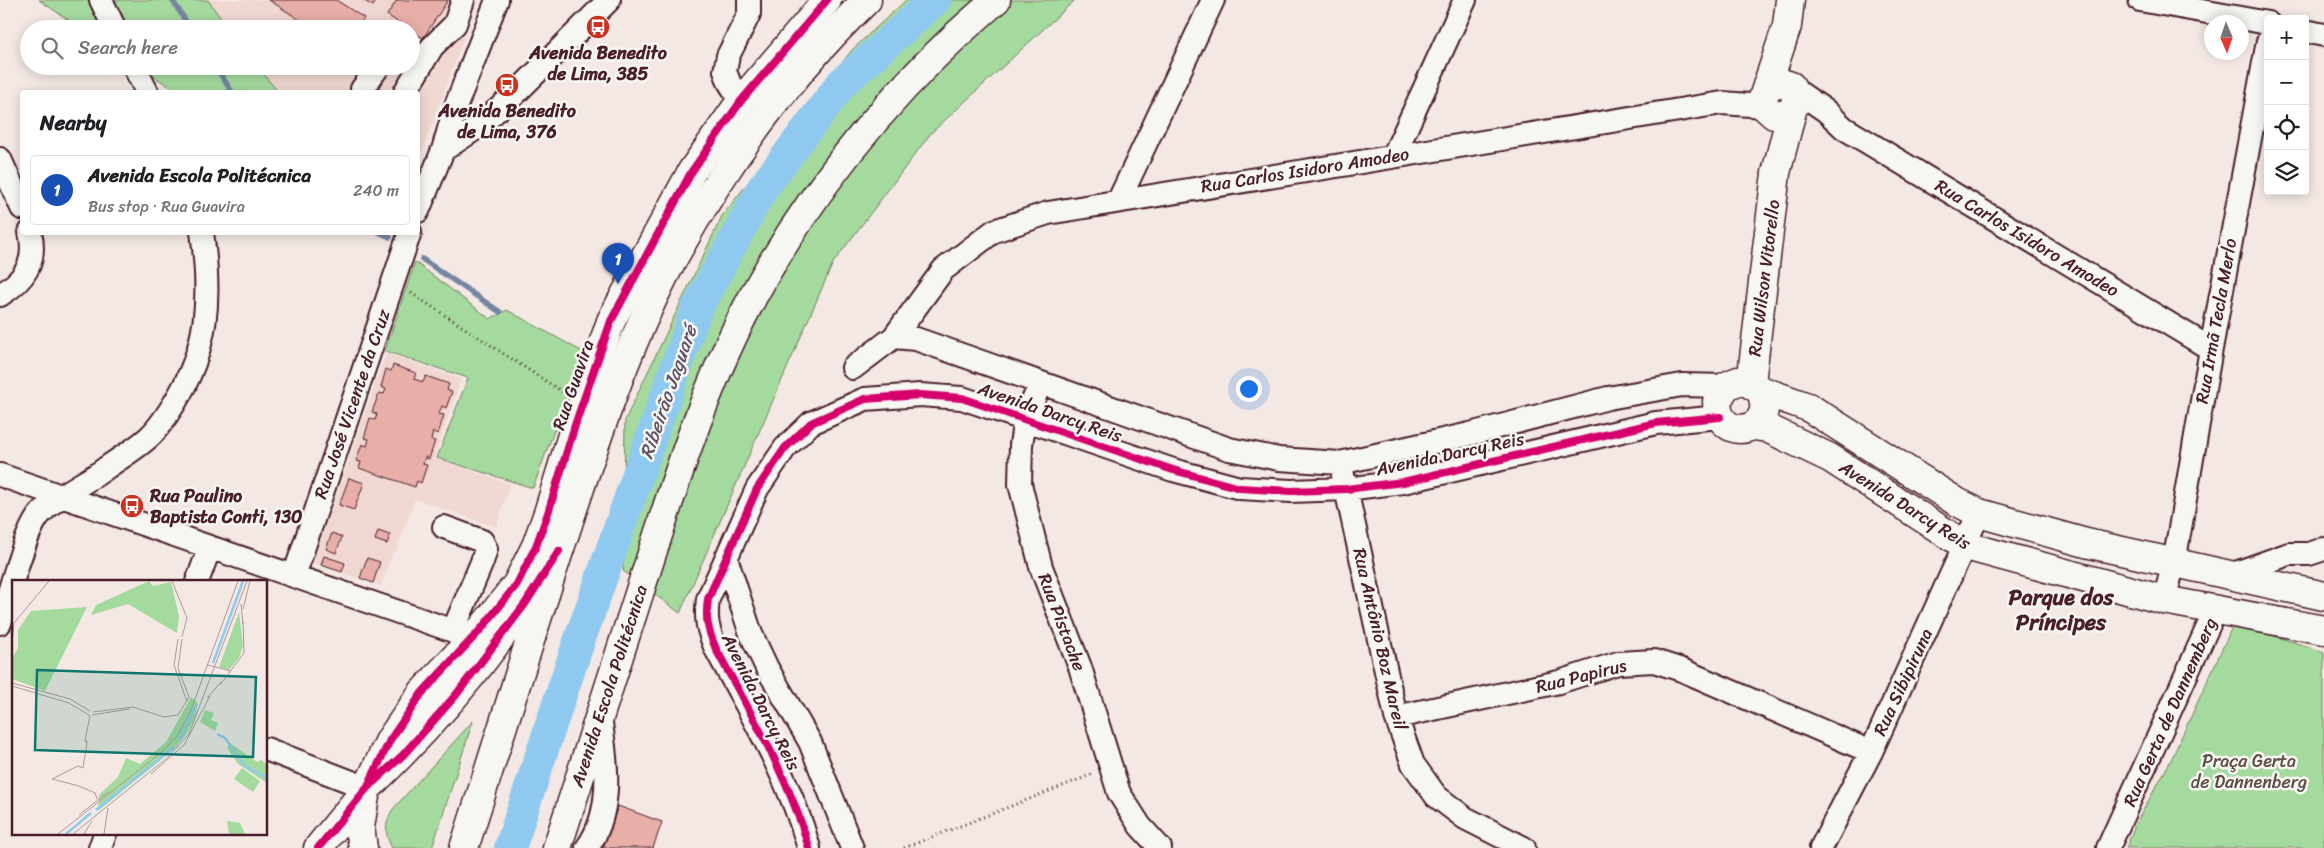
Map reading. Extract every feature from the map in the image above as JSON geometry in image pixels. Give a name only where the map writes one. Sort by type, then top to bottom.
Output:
[{"type":"main road","name":"Rua Guavira","points":[[367,788],[390,740],[464,634],[517,584],[536,546],[548,513],[611,321],[692,171],[741,101],[827,0]]},
{"type":"main road","points":[[464,848],[559,550],[616,382],[664,277],[690,231],[757,126],[806,63],[868,0]]},
{"type":"main road","name":"Avenida Escola Politécnica","points":[[557,848],[674,482],[731,342],[764,277],[806,209],[850,149],[898,95],[946,46],[996,0]]},
{"type":"main road","name":"Rua Wilson Vitorello","points":[[1746,387],[1776,173],[1789,13]]},
{"type":"main road","points":[[1746,387],[1765,399],[1765,410],[1761,419],[1754,426],[1735,429],[1726,424],[1720,417],[1717,401],[1746,387]]},
{"type":"main road","name":"Avenida Darcy Reis","points":[[1746,387],[1808,407],[1957,502],[1979,513],[2086,543],[2324,596]]},
{"type":"main road","name":"Avenida Darcy Reis","points":[[1754,426],[1768,428],[1830,458],[1966,546],[2164,600],[2324,630]]},
{"type":"main road","points":[[318,848],[367,788],[403,755],[456,695],[525,604],[559,550]]},
{"type":"main road","name":"Rua Gerta de Dannemberg","points":[[2216,609],[2230,575]]},
{"type":"main road","points":[[363,848],[360,827],[367,788]]},
{"type":"street","points":[[101,0],[111,20]]},
{"type":"street","points":[[420,53],[432,47],[455,24],[462,0]]},
{"type":"street","points":[[420,206],[443,150],[455,108],[497,0]]},
{"type":"street","points":[[741,101],[729,82],[725,71],[728,56],[749,14],[749,0]]},
{"type":"street","points":[[1119,200],[1213,0]]},
{"type":"street","points":[[1394,155],[1465,0]]},
{"type":"street","points":[[2140,0],[2264,22]]},
{"type":"street","points":[[443,150],[478,127],[514,95],[604,1]]},
{"type":"street","points":[[2309,32],[2324,34]]},
{"type":"street","name":"Rua Irmã Tecla Merlo","points":[[2164,600],[2174,562],[2264,60]]},
{"type":"street","points":[[138,75],[146,90]]},
{"type":"street","points":[[362,89],[372,75]]},
{"type":"street","points":[[406,90],[411,75]]},
{"type":"street","name":"Rua Carlos Isidoro Amodeo","points":[[894,337],[943,270],[994,231],[1048,213],[1394,155],[1722,103],[1782,100],[1826,123],[1844,128],[2211,349]]},
{"type":"street","points":[[0,159],[20,204]]},
{"type":"street","points":[[0,295],[12,288],[23,277],[29,266],[33,256],[30,235]]},
{"type":"street","points":[[14,580],[31,528],[40,514],[61,496],[94,477],[150,436],[167,416],[188,381],[198,356],[208,298],[202,235]]},
{"type":"street","name":"Rua José Vicente da Cruz","points":[[294,576],[409,235]]},
{"type":"street","points":[[853,368],[894,337]]},
{"type":"street","name":"Avenida Darcy Reis","points":[[894,337],[936,345],[1229,449],[1280,459],[1340,463],[1608,398],[1682,385],[1746,387]]},
{"type":"street","name":"Rua Pistache","points":[[1041,383],[1025,418],[1020,445],[1020,484],[1041,567],[1080,667],[1119,794],[1140,826],[1160,848]]},
{"type":"street","name":"Avenida Darcy Reis","points":[[809,848],[800,815],[775,758],[708,632],[706,616],[708,599],[757,489],[785,448],[811,423],[866,399],[920,394],[962,398],[1173,470],[1240,488],[1291,491],[1346,490],[1434,476],[1656,422],[1720,417]]},
{"type":"street","points":[[1434,476],[1435,456],[1439,448],[1449,438]]},
{"type":"street","name":"Rua Antônio Boz Mareil","points":[[1340,463],[1396,717],[1413,764],[1436,796],[1464,818],[1524,848]]},
{"type":"street","points":[[0,474],[464,634],[486,549],[482,541],[444,527]]},
{"type":"street","name":"Rua Sibipiruna","points":[[1821,848],[1871,752],[1966,546],[1979,513]]},
{"type":"street","points":[[198,580],[210,546]]},
{"type":"street","points":[[2230,575],[2289,554],[2317,552]]},
{"type":"street","points":[[2265,584],[2289,574],[2317,552]]},
{"type":"street","name":"Avenida Darcy Reis","points":[[726,558],[751,634],[767,668],[810,742],[852,848]]},
{"type":"street","points":[[0,623],[12,586]]},
{"type":"street","name":"Rua Gerta de Dannemberg","points":[[2108,848],[2216,609]]},
{"type":"street","name":"Rua Papirus","points":[[1396,717],[1559,682],[1618,663],[1654,661],[1682,670],[1871,752]]},
{"type":"street","points":[[587,848],[602,814],[608,780],[600,714]]},
{"type":"street","points":[[268,750],[367,788]]},
{"type":"street","points":[[100,848],[104,836]]},
{"type":"path","points":[[394,282],[582,405]]},
{"type":"path","points":[[904,848],[1112,767]]},
{"type":"shaded area","points":[[192,0],[478,0],[420,157],[420,90],[259,90],[248,75],[420,75],[420,20],[206,20]]},
{"type":"shaded area","points":[[386,353],[461,379],[434,458],[510,484],[496,527],[415,499],[396,551],[393,551],[381,586],[313,563]]},
{"type":"green space","points":[[39,0],[208,0],[222,20],[69,20]]},
{"type":"green space","points":[[906,0],[1075,0],[931,133],[833,263],[680,613],[623,571],[625,420],[722,216],[852,50]]},
{"type":"green space","points":[[152,75],[264,75],[276,90],[175,90]]},
{"type":"green space","points":[[415,262],[490,319],[507,310],[583,352],[533,488],[437,458],[468,378],[385,351]]},
{"type":"green space","name":"Praça Gerta de Dannenberg","points":[[2234,623],[2324,652],[2324,848],[2126,848],[2135,825],[2171,760]]},
{"type":"green space","points":[[473,721],[432,848],[392,848],[386,828],[393,809]]},
{"type":"building","points":[[269,0],[336,0],[364,18],[363,20],[300,20]]},
{"type":"building","points":[[363,0],[377,0],[373,6]]},
{"type":"building","points":[[397,0],[448,0],[423,38],[420,36],[420,20],[394,20],[387,15]]},
{"type":"building","points":[[393,365],[416,373],[414,379],[423,382],[426,376],[449,384],[447,390],[452,392],[446,408],[442,406],[439,414],[444,415],[438,434],[433,432],[431,440],[435,441],[429,459],[425,457],[423,464],[427,465],[421,483],[417,481],[415,487],[359,468],[361,462],[356,461],[362,444],[367,446],[369,439],[364,438],[370,418],[375,420],[377,414],[372,412],[379,393],[384,394],[386,389],[381,387],[386,369],[391,371]]},
{"type":"building","points":[[349,478],[364,483],[354,510],[339,505]]},
{"type":"building","points":[[378,531],[390,535],[387,544],[375,540]]},
{"type":"building","points":[[332,533],[342,537],[336,553],[326,549]]},
{"type":"building","points":[[324,556],[345,563],[342,572],[321,565]]},
{"type":"building","points":[[367,558],[380,562],[373,583],[360,578]]},
{"type":"building","points":[[618,806],[662,822],[653,848],[603,848]]},
{"type":"waterway","points":[[172,0],[185,20]]},
{"type":"waterway","name":"Ribeirão Jaguaré","points":[[510,848],[575,653],[697,308],[762,189],[842,83],[935,0]]},
{"type":"waterway","points":[[221,75],[231,90]]},
{"type":"waterway","points":[[386,235],[390,237]]},
{"type":"waterway","points":[[422,259],[500,312]]},
{"type":"cycle path","points":[[367,788],[390,740],[422,693],[483,627],[517,584],[536,546],[548,513],[576,422],[611,321],[692,171],[741,101],[827,0]]},
{"type":"cycle path","points":[[809,848],[801,822],[780,771],[756,722],[716,649],[709,630],[707,613],[708,599],[757,489],[785,448],[811,423],[865,399],[920,395],[962,398],[1173,470],[1240,488],[1291,491],[1346,489],[1403,482],[1656,423],[1720,417]]},
{"type":"cycle path","points":[[318,848],[367,788],[403,755],[456,695],[525,604],[559,551]]},
{"type":"place","name":"Avenida Benedito de Lima, 385","points":[[598,27]]},
{"type":"place","name":"Avenida Benedito de Lima, 376","points":[[507,85]]},
{"type":"place","name":"Avenida Escola Politécnica","points":[[618,284]]},
{"type":"place","name":"Rua Paulino Baptista Conti, 130","points":[[132,506]]},
{"type":"district","name":"Parque dos Príncipes","points":[[2061,610]]}]
